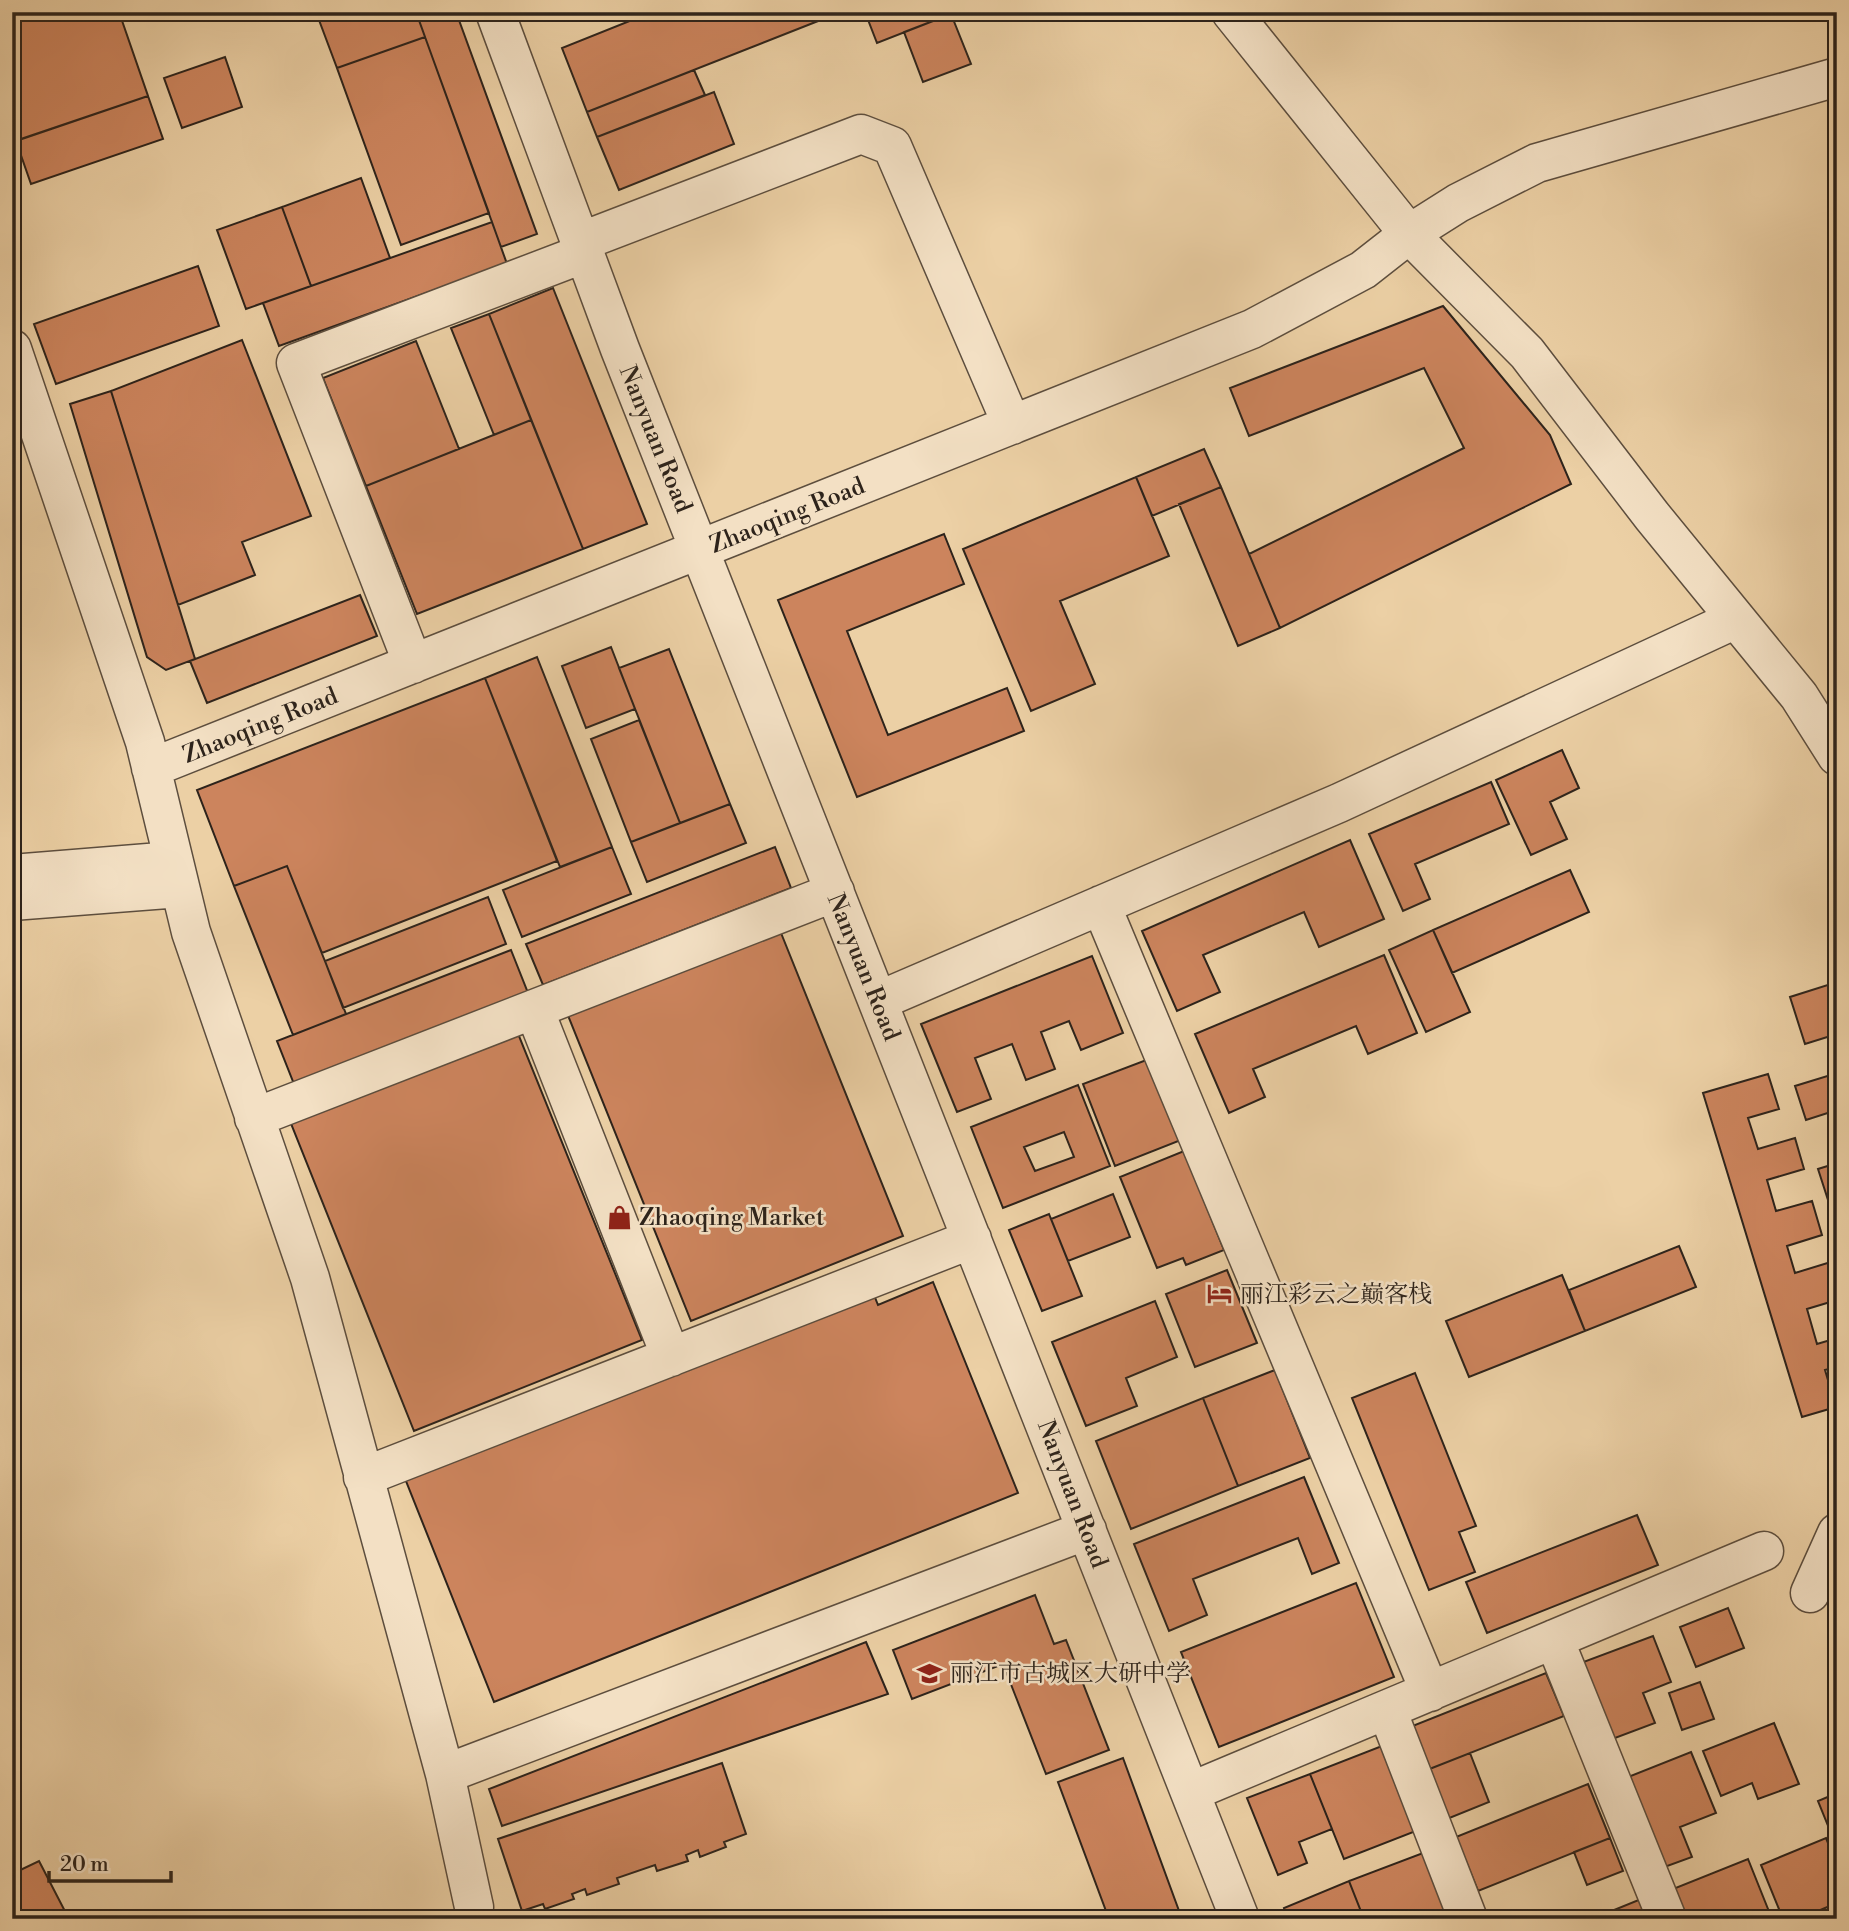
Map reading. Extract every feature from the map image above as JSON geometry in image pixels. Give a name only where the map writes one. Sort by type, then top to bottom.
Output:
[{"type":"street","name":"Nanyuan Road","points":[[495,12],[700,550],[1240,1919]]},
{"type":"street","points":[[1231,12],[1409,234],[1527,353],[1652,516],[1799,696],[1837,756]]},
{"type":"street","name":"Zhaoqing Road","points":[[151,768],[1252,329],[1363,270],[1409,234],[1458,203],[1537,163],[1837,77]]},
{"type":"street","points":[[412,664],[296,363],[862,134],[892,146],[1012,425]]},
{"type":"street","points":[[12,349],[145,742],[191,932],[310,1278],[445,1774],[474,1907]]},
{"type":"street","points":[[878,1000],[1339,803],[1736,619]]},
{"type":"street","points":[[12,874],[177,874]]},
{"type":"street","points":[[12,901],[177,874]]},
{"type":"street","points":[[254,1118],[835,892]]},
{"type":"street","points":[[1101,905],[1430,1692]]},
{"type":"street","points":[[534,1009],[671,1357]]},
{"type":"street","points":[[363,1477],[972,1239]]},
{"type":"street","points":[[445,1774],[1087,1530]]},
{"type":"street","points":[[1810,1593],[1837,1533]]},
{"type":"street","points":[[1191,1792],[1764,1551]]},
{"type":"street","points":[[1554,1639],[1667,1919]]},
{"type":"street","points":[[1387,1710],[1468,1919]]},
{"type":"building","points":[[12,12],[119,12],[148,96],[12,142]]},
{"type":"building","points":[[316,12],[416,12],[425,37],[337,68]]},
{"type":"building","points":[[416,12],[456,12],[537,234],[501,247]]},
{"type":"building","points":[[652,12],[841,12],[587,112],[562,48]]},
{"type":"building","points":[[865,12],[951,12],[951,14],[877,43]]},
{"type":"building","points":[[951,14],[971,64],[923,82],[904,32]]},
{"type":"building","points":[[425,37],[489,213],[401,245],[337,68]]},
{"type":"building","points":[[225,57],[242,107],[182,128],[164,78]]},
{"type":"building","points":[[694,70],[705,95],[597,137],[587,112]]},
{"type":"building","points":[[714,92],[734,144],[619,190],[597,137]]},
{"type":"building","points":[[148,96],[163,139],[31,184],[16,141]]},
{"type":"building","points":[[361,178],[390,258],[311,286],[282,207]]},
{"type":"building","points":[[282,207],[311,286],[246,309],[217,230]]},
{"type":"building","points":[[492,222],[507,264],[279,346],[263,303]]},
{"type":"building","points":[[198,266],[219,326],[56,384],[34,324]]},
{"type":"building","points":[[553,288],[647,524],[583,549],[489,314]]},
{"type":"building","points":[[1443,306],[1550,435],[1571,484],[1280,628],[1249,554],[1464,448],[1424,368],[1249,436],[1230,388]]},
{"type":"building","points":[[489,314],[531,420],[494,435],[451,328]]},
{"type":"building","points":[[242,340],[311,516],[242,542],[255,575],[178,605],[111,391]]},
{"type":"building","points":[[416,341],[459,449],[366,486],[323,378]]},
{"type":"building","points":[[111,391],[195,659],[166,670],[147,657],[70,404]]},
{"type":"building","points":[[531,420],[583,549],[417,614],[366,486]]},
{"type":"building","points":[[1204,449],[1221,487],[1152,516],[1136,477]]},
{"type":"building","points":[[1136,477],[1169,556],[1060,601],[1095,684],[1031,711],[963,549]]},
{"type":"building","points":[[1221,487],[1280,628],[1238,646],[1179,504]]},
{"type":"building","points":[[944,534],[964,584],[847,631],[888,735],[1007,688],[1024,731],[857,797],[778,600]]},
{"type":"building","points":[[360,595],[377,636],[207,703],[190,661]]},
{"type":"building","points":[[611,647],[635,709],[586,728],[562,666]]},
{"type":"building","points":[[669,649],[730,804],[680,823],[619,668]]},
{"type":"building","points":[[537,657],[612,847],[560,867],[485,678]]},
{"type":"building","points":[[485,678],[557,861],[322,953],[287,866],[234,886],[197,790]]},
{"type":"building","points":[[639,720],[680,823],[631,842],[591,739]]},
{"type":"building","points":[[1562,750],[1579,788],[1550,802],[1567,839],[1531,855],[1496,780]]},
{"type":"building","points":[[1491,782],[1509,824],[1415,864],[1430,899],[1403,911],[1369,834]]},
{"type":"building","points":[[730,804],[746,843],[647,882],[631,842]]},
{"type":"building","points":[[1350,840],[1384,919],[1319,947],[1304,912],[1203,955],[1220,992],[1177,1011],[1142,931]]},
{"type":"building","points":[[612,847],[631,894],[522,937],[503,890]]},
{"type":"building","points":[[775,847],[791,888],[543,985],[526,944]]},
{"type":"building","points":[[287,866],[346,1014],[293,1035],[234,886]]},
{"type":"building","points":[[1570,870],[1589,912],[1452,973],[1433,930]]},
{"type":"building","points":[[488,897],[506,944],[343,1008],[325,961]]},
{"type":"building","points":[[779,928],[903,1236],[691,1321],[567,1013]]},
{"type":"building","points":[[1433,930],[1470,1012],[1426,1032],[1389,950]]},
{"type":"building","points":[[511,950],[528,993],[294,1084],[277,1041]]},
{"type":"building","points":[[1384,955],[1417,1033],[1368,1054],[1356,1026],[1253,1069],[1265,1097],[1229,1113],[1195,1034]]},
{"type":"building","points":[[1092,956],[1123,1033],[1081,1050],[1069,1021],[1041,1032],[1055,1069],[1026,1080],[1012,1044],[975,1058],[991,1099],[957,1112],[921,1024]]},
{"type":"building","points":[[1837,982],[1837,1034],[1805,1044],[1790,997]]},
{"type":"building","points":[[517,1031],[642,1340],[414,1431],[290,1121]]},
{"type":"building","points":[[1149,1059],[1181,1140],[1115,1166],[1083,1084]]},
{"type":"building","points":[[1837,1073],[1837,1110],[1806,1120],[1795,1086]]},
{"type":"building","points":[[1768,1074],[1779,1109],[1748,1118],[1758,1149],[1795,1138],[1804,1169],[1767,1180],[1776,1211],[1812,1201],[1822,1235],[1787,1246],[1795,1273],[1834,1261],[1837,1270],[1837,1300],[1807,1309],[1817,1344],[1837,1338],[1837,1367],[1825,1370],[1836,1407],[1802,1417],[1703,1093]]},
{"type":"building","points":[[1078,1085],[1110,1166],[1003,1208],[971,1127]],"holes":[[[1064,1132],[1074,1157],[1035,1171],[1024,1147]]]},
{"type":"building","points":[[1184,1151],[1224,1250],[1186,1265],[1183,1258],[1157,1268],[1120,1177]]},
{"type":"building","points":[[1837,1163],[1837,1201],[1829,1203],[1818,1169]]},
{"type":"building","points":[[1113,1194],[1130,1237],[1068,1261],[1051,1219]]},
{"type":"building","points":[[1049,1214],[1082,1296],[1042,1311],[1009,1230]]},
{"type":"building","points":[[1679,1246],[1696,1287],[1585,1331],[1569,1290]]},
{"type":"building","points":[[1227,1270],[1257,1343],[1195,1367],[1166,1294]]},
{"type":"building","points":[[1562,1275],[1585,1331],[1469,1377],[1446,1321]]},
{"type":"building","points":[[933,1282],[1018,1493],[494,1702],[404,1476],[872,1290],[878,1305]]},
{"type":"building","points":[[1155,1301],[1177,1357],[1126,1378],[1137,1406],[1086,1426],[1052,1342]]},
{"type":"building","points":[[1275,1370],[1310,1458],[1238,1486],[1203,1398]]},
{"type":"building","points":[[1415,1373],[1476,1526],[1459,1532],[1475,1572],[1429,1590],[1352,1398]]},
{"type":"building","points":[[1203,1398],[1238,1486],[1131,1529],[1096,1441]]},
{"type":"building","points":[[1304,1477],[1339,1563],[1312,1574],[1298,1538],[1193,1579],[1207,1615],[1169,1631],[1134,1544]]},
{"type":"building","points":[[1637,1515],[1658,1565],[1487,1633],[1466,1582]]},
{"type":"building","points":[[1356,1583],[1394,1677],[1219,1747],[1181,1652]]},
{"type":"building","points":[[1035,1595],[1054,1644],[1066,1640],[1109,1750],[1046,1774],[1003,1664],[912,1699],[893,1650]]},
{"type":"building","points":[[1728,1608],[1744,1648],[1696,1667],[1680,1627]]},
{"type":"building","points":[[1653,1636],[1671,1682],[1643,1693],[1655,1723],[1607,1741],[1578,1664]]},
{"type":"building","points":[[866,1642],[888,1694],[502,1826],[489,1789]]},
{"type":"building","points":[[1546,1673],[1564,1716],[1427,1770],[1410,1727]]},
{"type":"building","points":[[1700,1682],[1714,1719],[1682,1730],[1669,1693]]},
{"type":"building","points":[[1774,1723],[1799,1784],[1758,1799],[1752,1783],[1721,1796],[1703,1751]]},
{"type":"building","points":[[1387,1744],[1421,1829],[1344,1859],[1310,1774]]},
{"type":"building","points":[[1691,1752],[1716,1813],[1680,1827],[1692,1857],[1659,1869],[1623,1779]]},
{"type":"building","points":[[1470,1753],[1489,1802],[1447,1819],[1427,1770]]},
{"type":"building","points":[[1123,1758],[1182,1919],[1109,1919],[1058,1782]]},
{"type":"building","points":[[722,1763],[746,1834],[724,1842],[726,1847],[700,1857],[698,1850],[686,1855],[688,1861],[657,1871],[655,1865],[617,1878],[619,1884],[587,1895],[585,1889],[572,1894],[574,1899],[545,1909],[543,1904],[522,1911],[498,1839]]},
{"type":"building","points":[[1310,1774],[1332,1829],[1299,1842],[1307,1863],[1278,1875],[1247,1798]]},
{"type":"building","points":[[1588,1784],[1610,1838],[1478,1891],[1456,1837]]},
{"type":"building","points":[[1837,1793],[1837,1848],[1818,1801]]},
{"type":"building","points":[[1610,1838],[1623,1871],[1587,1885],[1574,1852]]},
{"type":"building","points":[[1826,1838],[1837,1865],[1837,1903],[1799,1919],[1783,1919],[1761,1865]]},
{"type":"building","points":[[1423,1853],[1449,1919],[1364,1919],[1349,1881]]},
{"type":"building","points":[[1748,1859],[1772,1919],[1685,1919],[1673,1889]]},
{"type":"building","points":[[39,1861],[69,1919],[12,1919],[12,1874]]},
{"type":"building","points":[[1349,1881],[1364,1919],[1288,1919],[1284,1908]]},
{"type":"building","points":[[1641,1899],[1649,1919],[1592,1919]]},
{"type":"place","name":"Zhaoqing Market","points":[[619,1217]]},
{"type":"place","name":"丽江彩云之巅客栈","points":[[1220,1294]]},
{"type":"place","name":"丽江市古城区大研中学","points":[[930,1673]]}]
